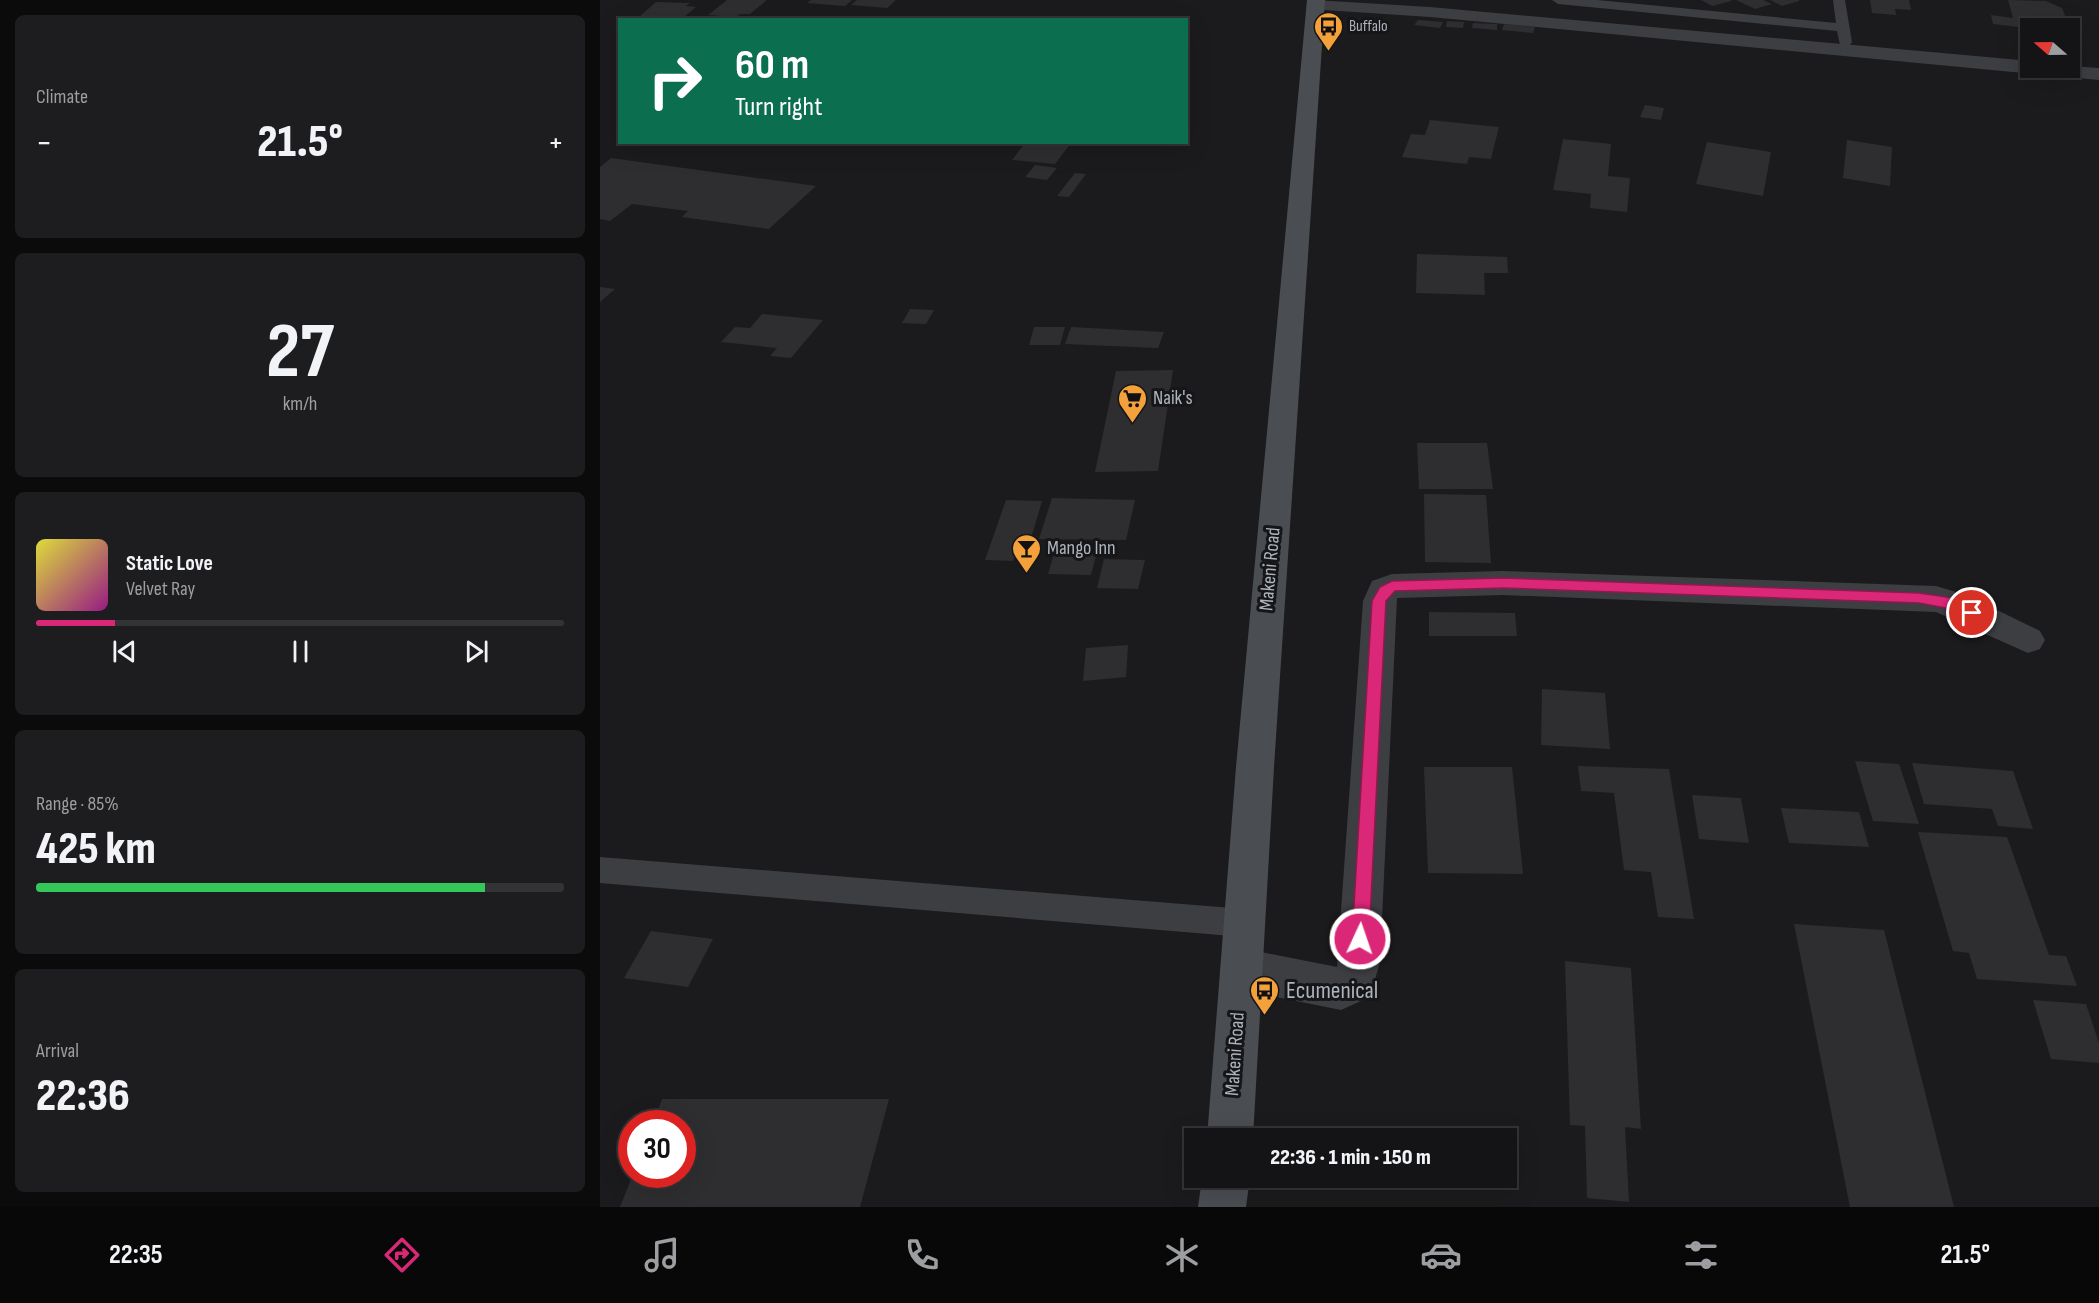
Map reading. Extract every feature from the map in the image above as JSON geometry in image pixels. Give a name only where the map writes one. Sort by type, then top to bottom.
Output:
[{"type":"main road","name":"Makeni Road","points":[[1231,1128],[1244,923],[1316,2]]},
{"type":"main road","points":[[1222,1207],[1225,1188]]},
{"type":"street","points":[[1316,2],[2020,66]]},
{"type":"street","points":[[2080,72],[2099,74]]},
{"type":"street","points":[[1241,969],[1341,989],[1355,982],[1360,939],[1379,601],[1384,591],[1392,586],[1503,583],[1928,599],[1954,604],[2028,640]]},
{"type":"lane","points":[[1558,0],[1842,28]]},
{"type":"lane","points":[[1839,0],[1846,50]]},
{"type":"lane","points":[[600,870],[1244,923]]},
{"type":"building","points":[[727,0],[767,0],[750,14],[740,14],[736,17],[708,15]]},
{"type":"building","points":[[811,0],[852,0],[845,6],[807,3]]},
{"type":"building","points":[[857,0],[896,0],[887,8],[851,5]]},
{"type":"building","points":[[1701,0],[1731,0],[1731,1],[1712,6]]},
{"type":"building","points":[[1736,0],[1763,0],[1772,4],[1755,9]]},
{"type":"building","points":[[1770,0],[1799,0],[1799,1],[1782,6]]},
{"type":"building","points":[[1870,0],[1909,0],[1911,10],[1895,9],[1896,15],[1872,13]]},
{"type":"building","points":[[2008,0],[2046,1],[2062,8],[2066,18],[2020,18],[2020,34],[2018,27],[1993,24],[1991,15],[2013,18]]},
{"type":"building","points":[[656,2],[690,3],[686,6],[696,7],[684,17],[640,16]]},
{"type":"building","points":[[1418,20],[1443,22],[1440,28],[1414,25]]},
{"type":"building","points":[[1447,21],[1464,22],[1463,28],[1446,27]]},
{"type":"building","points":[[1473,23],[1497,24],[1497,30],[1472,28]]},
{"type":"building","points":[[1504,24],[1535,27],[1533,33],[1502,30]]},
{"type":"building","points":[[1645,105],[1664,108],[1661,120],[1640,117]]},
{"type":"building","points":[[1430,120],[1499,127],[1491,159],[1469,157],[1467,164],[1402,157],[1411,134],[1425,135]]},
{"type":"building","points":[[1563,139],[1611,144],[1608,176],[1630,178],[1627,212],[1590,208],[1591,194],[1553,190]]},
{"type":"building","points":[[1847,140],[1892,147],[1890,186],[1843,178]]},
{"type":"building","points":[[1707,142],[1771,152],[1763,196],[1696,184]]},
{"type":"building","points":[[1024,144],[1070,144],[1055,164],[1012,160]]},
{"type":"building","points":[[611,158],[816,186],[769,229],[682,217],[688,211],[632,204],[610,221],[600,219],[600,167]]},
{"type":"building","points":[[1035,165],[1057,168],[1047,180],[1025,177]]},
{"type":"building","points":[[1075,173],[1086,174],[1069,197],[1057,196]]},
{"type":"building","points":[[1417,254],[1507,257],[1508,273],[1484,273],[1485,295],[1416,293]]},
{"type":"building","points":[[600,287],[615,289],[600,302]]},
{"type":"building","points":[[910,309],[934,310],[926,324],[902,323]]},
{"type":"building","points":[[762,314],[823,320],[791,358],[770,356],[777,348],[721,342],[735,327],[750,328]]},
{"type":"building","points":[[1034,327],[1065,327],[1060,345],[1029,345]]},
{"type":"building","points":[[1071,327],[1164,332],[1158,348],[1065,344]]},
{"type":"building","points":[[1173,370],[1158,471],[1095,472],[1116,371]]},
{"type":"building","points":[[1417,443],[1487,443],[1493,489],[1419,489]]},
{"type":"building","points":[[1424,494],[1486,495],[1491,563],[1425,562]]},
{"type":"building","points":[[1052,498],[1135,500],[1126,540],[1039,539]]},
{"type":"building","points":[[1006,500],[1042,501],[1030,542],[1019,542],[1013,561],[985,560]]},
{"type":"building","points":[[1056,547],[1098,548],[1091,575],[1048,574]]},
{"type":"building","points":[[1104,559],[1145,560],[1138,589],[1097,588]]},
{"type":"building","points":[[1429,612],[1515,613],[1517,636],[1429,636]]},
{"type":"building","points":[[1128,645],[1126,677],[1083,681],[1086,648]]},
{"type":"building","points":[[1542,689],[1605,693],[1610,749],[1541,745]]},
{"type":"building","points":[[1855,761],[1899,764],[1919,824],[1873,821]]},
{"type":"building","points":[[1912,763],[2013,771],[2033,829],[1998,826],[1992,809],[1924,804]]},
{"type":"building","points":[[1578,766],[1669,769],[1694,919],[1658,917],[1651,872],[1624,870],[1614,793],[1581,791]]},
{"type":"building","points":[[1424,767],[1512,767],[1523,874],[1428,873]]},
{"type":"building","points":[[1692,795],[1741,798],[1749,843],[1699,839]]},
{"type":"building","points":[[1781,808],[1859,812],[1869,847],[1789,843]]},
{"type":"building","points":[[1918,832],[2007,837],[2049,955],[2066,956],[2077,986],[1977,979],[1969,953],[1953,951]]},
{"type":"building","points":[[1794,924],[1884,930],[1954,1207],[1850,1207]]},
{"type":"building","points":[[651,931],[713,939],[688,987],[624,978]]},
{"type":"building","points":[[1565,961],[1631,968],[1641,1129],[1625,1127],[1629,1202],[1587,1198],[1585,1126],[1570,1125]]},
{"type":"building","points":[[2033,1000],[2086,1004],[2099,1043],[2099,1063],[2051,1059]]},
{"type":"building","points":[[662,1099],[889,1099],[860,1207],[620,1207],[627,1188],[696,1188],[696,1110],[658,1110]]},
{"type":"place","name":"Buffalo","points":[[1328,52]]},
{"type":"place","name":"Naik's","points":[[1132,424]]},
{"type":"place","name":"Mango Inn","points":[[1026,574]]},
{"type":"place","name":"Ecumenical","points":[[1265,1016]]},
{"type":"route","points":[[1360,939],[1379,601],[1384,591],[1392,586],[1503,583],[1919,598],[1936,599],[1954,604],[1972,613]]}]
